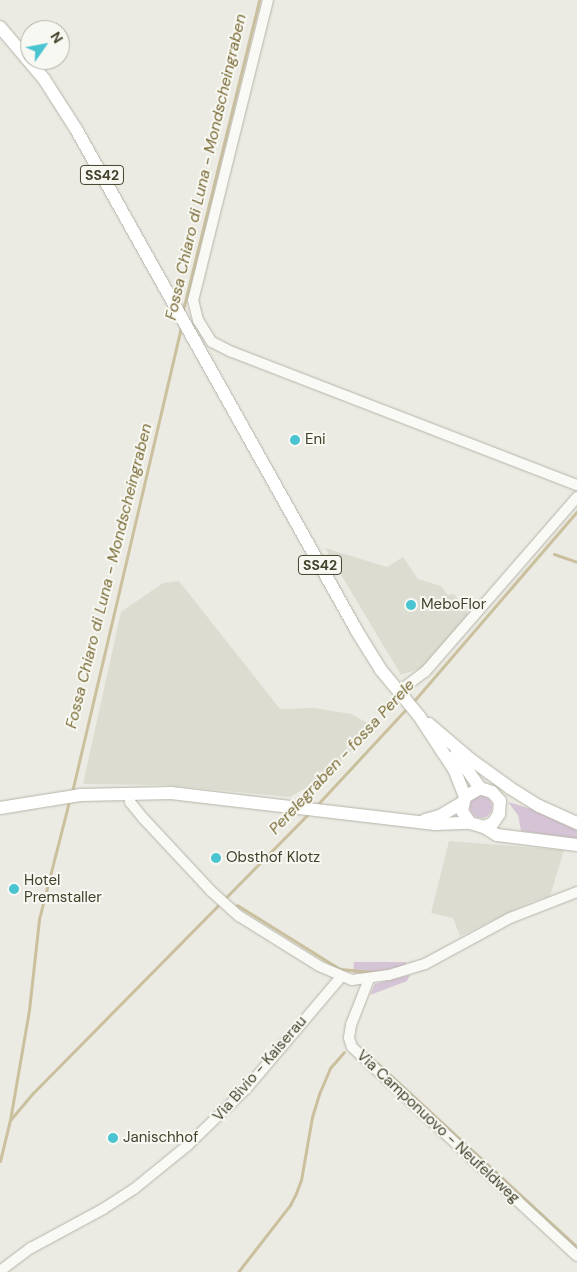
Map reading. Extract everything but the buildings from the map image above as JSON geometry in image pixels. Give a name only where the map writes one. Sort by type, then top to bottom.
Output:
[{"type":"main road","name":"SS42","points":[[0,27],[44,79],[76,129],[358,633],[401,696],[458,756],[480,788],[492,792],[498,798],[539,806]]},
{"type":"main road","name":"SS42","points":[[421,718],[455,772],[464,799],[464,815],[470,823]]},
{"type":"main road","name":"SS42","points":[[421,718],[470,759],[539,806],[577,823]]},
{"type":"main road","points":[[418,822],[440,816],[480,788]]},
{"type":"main road","points":[[0,808],[80,795],[204,796],[418,822],[470,823],[484,827],[497,835],[577,845]]},
{"type":"main road","points":[[484,827],[493,823],[500,814],[498,798]]},
{"type":"street","points":[[268,0],[193,300],[198,320],[212,342],[232,352],[577,485]]},
{"type":"street","points":[[401,696],[425,672],[577,497]]},
{"type":"street","points":[[129,794],[130,802],[224,903],[261,930],[319,966],[341,977],[352,980],[369,979],[425,964],[510,918],[577,892]]},
{"type":"street","name":"Via Bivio - Kaiserau","points":[[0,1271],[31,1248],[104,1209],[134,1189],[188,1145],[246,1089],[341,977]]},
{"type":"street","name":"Via Camponuovo - Neufeldweg","points":[[369,979],[351,1025],[350,1038],[352,1047],[576,1253]]},
{"type":"shaded area","name":"MeboFlor","points":[[325,548],[387,567],[403,557],[418,579],[441,586],[448,595],[454,594],[469,615],[424,667],[401,675]]},
{"type":"shaded area","points":[[179,581],[280,709],[314,708],[351,714],[375,727],[311,791],[304,789],[290,797],[164,785],[83,784],[121,612],[163,583]]},
{"type":"shaded area","points":[[481,796],[489,799],[492,807],[489,815],[481,818],[473,815],[470,807],[473,799]]},
{"type":"shaded area","points":[[508,802],[532,809],[577,830],[577,839],[521,831],[518,815]]},
{"type":"shaded area","points":[[449,841],[564,850],[550,896],[531,902],[460,936],[453,918],[431,913]]},
{"type":"shaded area","points":[[354,962],[406,962],[405,969],[368,974],[353,973]]},
{"type":"shaded area","points":[[410,975],[407,981],[370,995],[375,984]]},
{"type":"waterway","name":"Fossa Chiaro di Luna - Mondscheingraben","points":[[183,310],[259,0]]},
{"type":"waterway","name":"Fossa Chiaro di Luna - Mondscheingraben","points":[[72,792],[181,326]]},
{"type":"waterway","name":"Perelegraben - fossa Perele","points":[[413,702],[577,511]]},
{"type":"waterway","points":[[554,554],[577,562]]},
{"type":"waterway","name":"Perelegraben - fossa Perele","points":[[316,806],[407,708]]},
{"type":"waterway","name":"Fossa Chiaro di Luna - Mondscheingraben","points":[[0,1161],[10,1120],[29,1010],[39,919],[69,801]]},
{"type":"waterway","name":"Perelegraben - fossa Perele","points":[[11,1119],[33,1093],[308,814]]},
{"type":"waterway","points":[[237,905],[340,969],[374,972]]},
{"type":"waterway","points":[[238,1272],[290,1205],[296,1193],[301,1180],[312,1117],[319,1094],[330,1068],[344,1052]]},
{"type":"waterway","points":[[377,1063],[577,1247]]},
{"type":"place","name":"Eni","points":[[295,440]]},
{"type":"place","name":"MeboFlor","points":[[411,605]]},
{"type":"place","name":"Obsthof Klotz","points":[[216,858]]},
{"type":"place","name":"Hotel Premstaller","points":[[14,889]]},
{"type":"place","name":"Janischhof","points":[[113,1138]]}]
